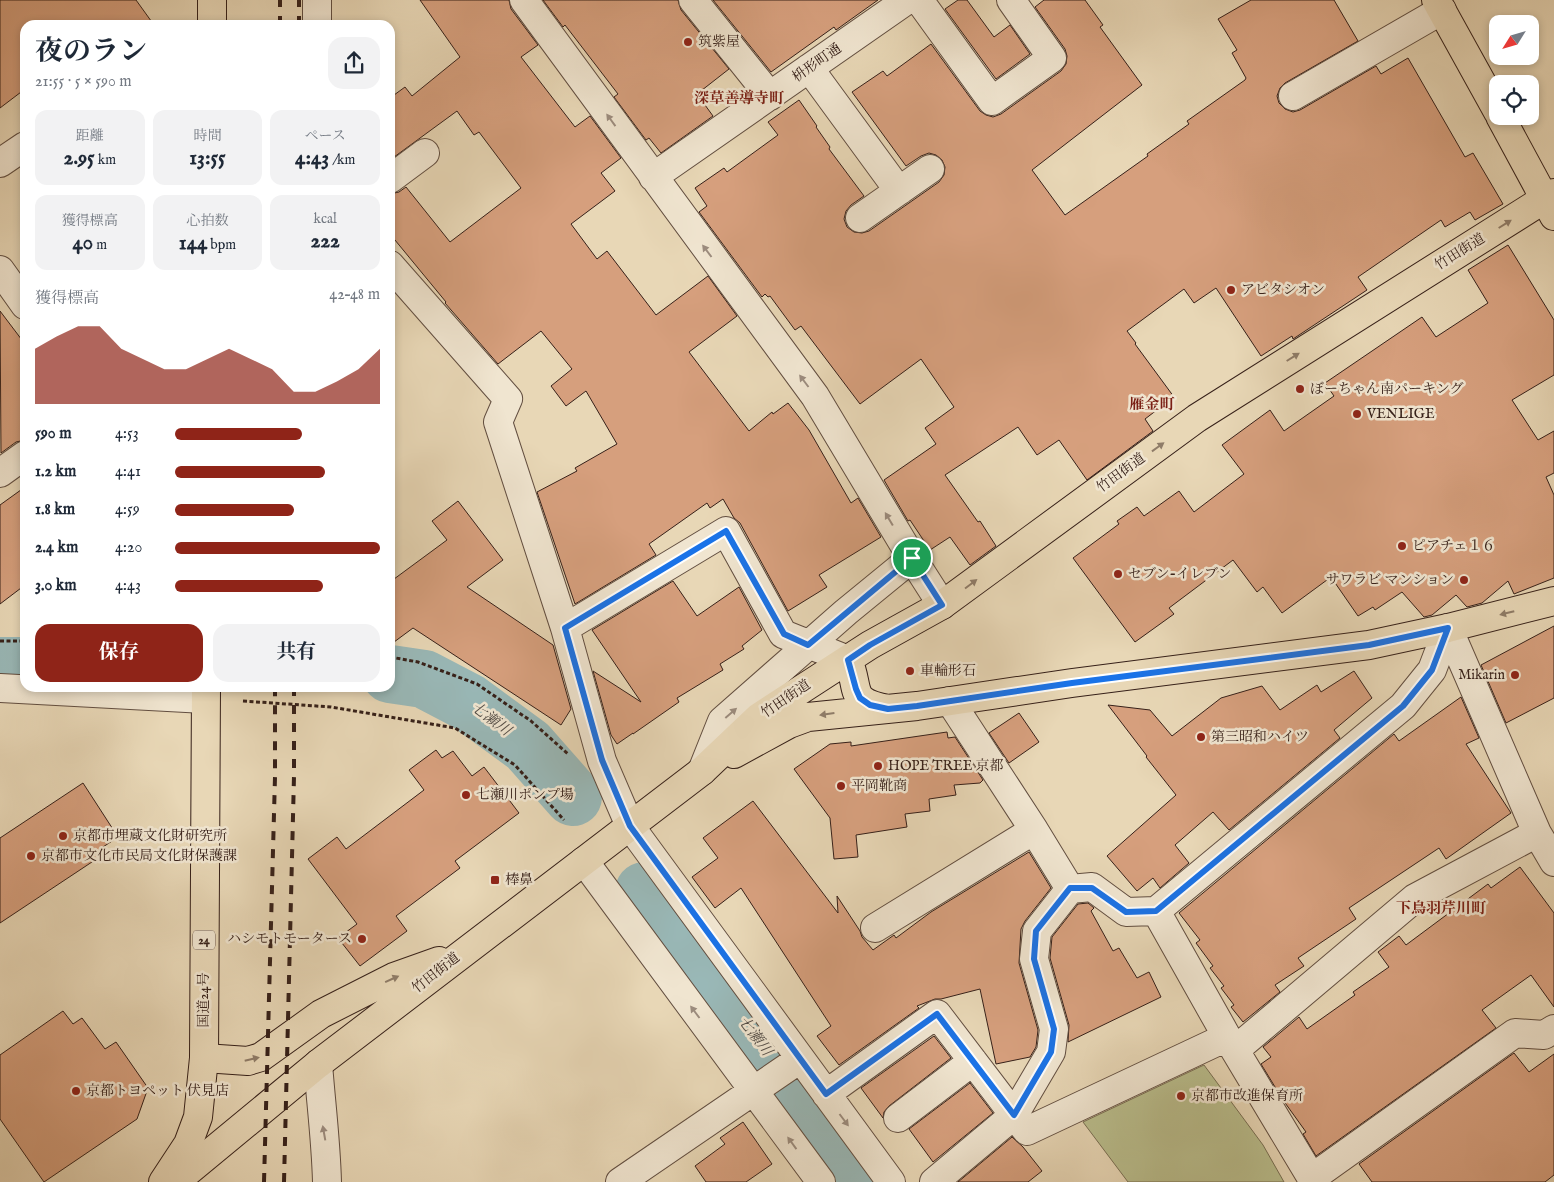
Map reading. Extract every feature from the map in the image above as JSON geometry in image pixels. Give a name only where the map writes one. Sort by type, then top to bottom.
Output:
[{"type":"main road","points":[[212,0],[212,20]]},
{"type":"main road","points":[[1439,5],[1489,96]]},
{"type":"main road","points":[[1505,125],[1551,202]]},
{"type":"main road","name":"竹田街道","points":[[175,1182],[318,1064],[702,771],[760,717],[870,645],[942,605],[1197,418],[1551,202]]},
{"type":"main road","name":"竹田街道","points":[[702,771],[789,724],[808,717],[888,709],[1072,683],[1369,645],[1448,628],[1554,601]]},
{"type":"main road","points":[[848,660],[860,698],[870,705],[888,709]]},
{"type":"main road","name":"国道24号","points":[[163,1182],[188,1144],[198,1116],[204,1058],[206,693]]},
{"type":"main road","points":[[204,1058],[248,1061],[261,1057],[321,1014],[394,978],[462,953]]},
{"type":"street","points":[[317,0],[317,20]]},
{"type":"street","points":[[524,0],[815,396],[942,605]]},
{"type":"street","points":[[694,0],[770,96]]},
{"type":"street","name":"枡形町通","points":[[653,177],[907,0]]},
{"type":"street","points":[[919,0],[992,101],[1052,58],[1011,0]]},
{"type":"street","points":[[1293,96],[1439,5]]},
{"type":"street","points":[[809,68],[899,191]]},
{"type":"street","points":[[0,163],[20,149]]},
{"type":"street","points":[[395,175],[425,153]]},
{"type":"street","points":[[860,218],[930,169]]},
{"type":"street","points":[[0,270],[20,298]]},
{"type":"street","points":[[395,271],[508,399],[498,422],[565,628],[602,760],[630,826],[778,1074],[821,1182]]},
{"type":"street","points":[[0,473],[20,459]]},
{"type":"street","points":[[565,628],[726,531],[784,634],[848,660]]},
{"type":"street","points":[[702,771],[722,721],[808,645],[912,558]]},
{"type":"street","points":[[1448,628],[1537,833],[1554,862]]},
{"type":"street","points":[[1070,888],[1092,888],[1126,912],[1156,911],[1403,706],[1432,670],[1448,628]]},
{"type":"street","points":[[0,688],[20,688]]},
{"type":"street","points":[[165,692],[206,693]]},
{"type":"street","points":[[950,701],[1070,888]]},
{"type":"street","points":[[875,928],[1034,830]]},
{"type":"street","points":[[826,1094],[937,1014],[1028,1131],[1231,1043],[1415,898],[1537,833]]},
{"type":"street","points":[[584,862],[778,1074],[826,1094],[890,1182]]},
{"type":"street","points":[[934,1182],[1014,1115],[1051,1052],[1054,1029],[1034,959],[1036,931],[1070,888]]},
{"type":"street","points":[[1156,911],[1231,1043],[1313,1180],[1515,1033],[1544,1035],[1554,1028]]},
{"type":"street","points":[[898,1118],[973,1061]]},
{"type":"street","points":[[318,1064],[322,1125],[327,1148],[327,1182]]},
{"type":"street","points":[[620,1182],[778,1074]]},
{"type":"path","points":[[0,641],[20,641]]},
{"type":"path","points":[[395,658],[418,662],[477,684],[531,721],[573,758]]},
{"type":"path","points":[[243,701],[331,707],[455,728],[515,765],[564,820]]},
{"type":"green space","name":"京都市改進保育所","points":[[1204,1065],[1263,1145],[1284,1182],[1128,1182],[1083,1122]]},
{"type":"building","points":[[0,0],[136,0],[150,20],[20,20],[20,93],[0,108]]},
{"type":"building","points":[[420,0],[509,0],[511,9],[538,45],[521,57],[575,127],[590,116],[621,158],[601,173],[615,191],[571,224],[597,259],[607,251],[656,315],[708,276],[737,316],[689,352],[749,431],[772,412],[773,414],[788,403],[809,430],[851,503],[858,498],[881,537],[819,575],[827,587],[788,611],[740,523],[734,518],[723,499],[710,508],[707,503],[649,544],[656,555],[575,604],[537,492],[577,471],[575,468],[617,444],[586,391],[566,406],[551,386],[572,369],[541,331],[498,364],[445,303],[395,240],[395,193],[406,187],[450,242],[521,188],[479,132],[474,135],[457,111],[395,156],[395,94],[405,87],[412,96],[460,57]]},
{"type":"building","points":[[543,0],[678,0],[681,10],[729,69],[697,94],[713,116],[661,153],[649,138],[646,140],[614,97],[618,94],[565,25],[563,27]]},
{"type":"building","points":[[713,0],[878,0],[836,30],[834,27],[771,72]]},
{"type":"building","points":[[958,0],[967,0],[994,37],[1010,25],[1030,54],[996,79],[945,9]]},
{"type":"building","points":[[1044,0],[1085,0],[1103,25],[1100,27],[1142,85],[1032,170],[1065,215],[1148,156],[1147,154],[1189,124],[1187,121],[1245,80],[1246,78],[1232,53],[1237,50],[1218,19],[1251,0],[1334,0],[1358,41],[1285,83],[1280,88],[1277,96],[1279,103],[1285,109],[1293,112],[1300,110],[1376,66],[1381,74],[1408,58],[1465,157],[1473,153],[1503,204],[1475,220],[1470,212],[1445,227],[1441,220],[1358,277],[1367,290],[1293,339],[1292,336],[1261,356],[1216,288],[1194,303],[1184,289],[1127,331],[1174,397],[1145,419],[1153,431],[1087,480],[1059,440],[1037,455],[1018,427],[945,475],[978,522],[980,521],[996,546],[970,565],[950,537],[930,550],[910,520],[908,521],[884,480],[936,444],[925,428],[954,407],[921,359],[860,404],[801,326],[795,330],[770,296],[768,297],[765,294],[762,297],[699,212],[707,206],[695,188],[724,168],[727,172],[778,135],[768,122],[799,100],[830,147],[829,149],[864,196],[846,211],[844,219],[847,227],[854,232],[862,233],[869,231],[939,182],[944,175],[945,167],[942,160],[936,155],[929,153],[906,166],[852,92],[883,71],[887,76],[931,44],[980,111],[993,117],[1001,114],[1061,71],[1066,64],[1067,56],[1065,49],[1035,7]]},
{"type":"building","points":[[1508,245],[1554,320],[1554,375],[1512,400],[1538,440],[1554,431],[1554,473],[1546,477],[1554,495],[1554,578],[1514,594],[1508,581],[1482,603],[1467,607],[1456,595],[1432,615],[1424,617],[1402,592],[1375,610],[1373,607],[1358,616],[1331,577],[1282,613],[1263,587],[1257,592],[1233,560],[1169,608],[1174,614],[1135,642],[1073,558],[1119,524],[1117,521],[1137,507],[1144,516],[1179,491],[1194,512],[1244,474],[1222,445],[1270,410],[1284,431],[1334,396],[1325,383],[1422,317],[1436,337],[1488,303],[1468,270]]},
{"type":"building","points":[[0,311],[20,337],[20,441],[1,453]]},
{"type":"building","points":[[20,491],[20,589],[0,604],[0,505]]},
{"type":"building","points":[[458,501],[503,560],[467,587],[553,645],[571,709],[561,725],[413,628],[395,641],[395,578],[447,540],[432,521]]},
{"type":"building","points":[[673,581],[697,616],[739,587],[762,630],[742,646],[744,649],[720,664],[723,670],[677,698],[679,702],[617,744],[611,735],[593,671],[641,702],[592,630]]},
{"type":"building","name":"Mikarin","points":[[1554,626],[1554,698],[1506,723],[1481,665]]},
{"type":"building","points":[[1354,671],[1372,698],[1334,730],[1340,738],[1229,830],[1213,812],[1175,845],[1189,863],[1160,888],[1153,878],[1137,891],[1107,856],[1176,795],[1108,705],[1150,710],[1172,736],[1221,698],[1262,686],[1280,710],[1317,685],[1321,692]]},
{"type":"building","points":[[1461,697],[1479,738],[1466,744],[1511,813],[1446,859],[1439,848],[1349,908],[1356,919],[1298,958],[1304,966],[1275,985],[1280,992],[1243,1022],[1231,1007],[1234,1005],[1221,988],[1224,986],[1210,968],[1213,966],[1196,943],[1200,940],[1179,913],[1394,734],[1399,741]]},
{"type":"building","points":[[1019,713],[1039,742],[1009,763],[989,733]]},
{"type":"building","points":[[947,732],[948,738],[955,737],[983,780],[980,783],[954,785],[956,795],[929,799],[930,811],[905,814],[907,827],[856,835],[858,857],[834,859],[830,818],[794,769],[830,744],[851,742],[851,746]]},
{"type":"building","points":[[436,750],[442,758],[453,751],[472,776],[484,767],[519,813],[455,861],[460,868],[396,916],[407,931],[360,966],[338,938],[357,924],[308,859],[337,837],[346,849],[424,790],[409,770]]},
{"type":"building","points":[[83,783],[118,837],[103,847],[107,852],[0,923],[0,838]]},
{"type":"building","points":[[753,801],[838,913],[837,896],[862,937],[873,950],[894,935],[896,938],[931,912],[1029,852],[1051,888],[1021,929],[1019,963],[1038,1030],[1036,1047],[1030,1057],[996,1064],[980,989],[935,999],[917,1006],[919,1008],[839,1065],[817,1036],[831,1026],[741,888],[715,908],[692,877],[718,858],[703,838]]},
{"type":"building","points":[[1520,867],[1554,913],[1554,1007],[1531,975],[1482,1010],[1496,1028],[1316,1156],[1303,1134],[1306,1132],[1283,1100],[1261,1064],[1271,1057],[1263,1047],[1299,1017],[1307,1029],[1355,995],[1353,992],[1389,967],[1378,952],[1399,936],[1406,945],[1488,884],[1491,888]]},
{"type":"building","points":[[1088,903],[1094,908],[1091,911],[1113,951],[1119,948],[1137,978],[1149,972],[1161,997],[1068,1042],[1069,1025],[1050,958],[1052,937],[1078,904]]},
{"type":"building","points":[[63,1011],[73,1024],[82,1018],[105,1049],[116,1042],[148,1088],[137,1119],[44,1182],[0,1119],[0,1055]]},
{"type":"building","points":[[934,1036],[951,1058],[889,1106],[884,1112],[883,1118],[861,1088]]},
{"type":"building","points":[[1514,1053],[1529,1072],[1554,1054],[1554,1175],[1545,1182],[1372,1182],[1359,1164]]},
{"type":"building","points":[[970,1083],[993,1113],[933,1162],[909,1129]]},
{"type":"building","points":[[743,1122],[772,1164],[746,1182],[706,1182],[695,1166],[725,1144],[720,1138]]},
{"type":"building","points":[[1012,1137],[1023,1147],[1042,1171],[1028,1182],[958,1182]]},
{"type":"waterway","name":"七瀬川","points":[[0,666],[20,666]]},
{"type":"waterway","name":"七瀬川","points":[[395,675],[424,679],[468,702],[528,746],[573,797]]},
{"type":"waterway","name":"七瀬川","points":[[644,891],[865,1182]]},
{"type":"railway","points":[[280,0],[280,20]]},
{"type":"railway","points":[[299,0],[299,20]]},
{"type":"railway","points":[[264,1182],[275,777],[275,692]]},
{"type":"railway","points":[[284,1182],[294,776],[294,692]]},
{"type":"place","name":"筑紫屋","points":[[688,42]]},
{"type":"place","name":"アビタシオン","points":[[1231,290]]},
{"type":"place","name":"ぼーちゃん南パーキング","points":[[1300,389]]},
{"type":"place","name":"VENLIGE","points":[[1357,414]]},
{"type":"place","name":"ピアチェ１６","points":[[1402,546]]},
{"type":"place","name":"セブン-イレブン","points":[[1118,574]]},
{"type":"place","name":"サワラビ マンション","points":[[1464,580]]},
{"type":"place","name":"車輪形石","points":[[910,671]]},
{"type":"place","name":"Mikarin","points":[[1515,675]]},
{"type":"place","name":"第三昭和ハイツ","points":[[1201,737]]},
{"type":"place","name":"HOPE TREE 京都","points":[[878,766]]},
{"type":"place","name":"平岡靴商","points":[[841,786]]},
{"type":"place","name":"七瀬川ポンプ場","points":[[466,795]]},
{"type":"place","name":"京都市埋蔵文化財研究所","points":[[63,836]]},
{"type":"place","name":"京都市文化市民局文化財保護課","points":[[31,856]]},
{"type":"place","name":"棒鼻","points":[[495,880]]},
{"type":"place","name":"ハシモトモータース","points":[[362,939]]},
{"type":"place","name":"京都トヨペット 伏見店","points":[[76,1091]]},
{"type":"place","name":"京都市改進保育所","points":[[1181,1096]]},
{"type":"district","name":"深草善導寺町","points":[[739,98]]},
{"type":"district","name":"雁金町","points":[[1152,404]]},
{"type":"district","name":"下鳥羽芹川町","points":[[1441,908]]},
{"type":"route","points":[[726,531],[784,634],[808,645],[912,558],[942,605],[870,645],[848,660],[852,678],[860,698],[870,705],[888,709],[1072,683],[1369,645],[1448,628],[1432,670],[1403,706],[1156,911],[1126,912],[1092,888],[1070,888],[1036,931],[1034,959],[1054,1029],[1051,1052],[1014,1115],[937,1014],[826,1094],[630,826],[602,760],[565,628],[726,531]]}]
